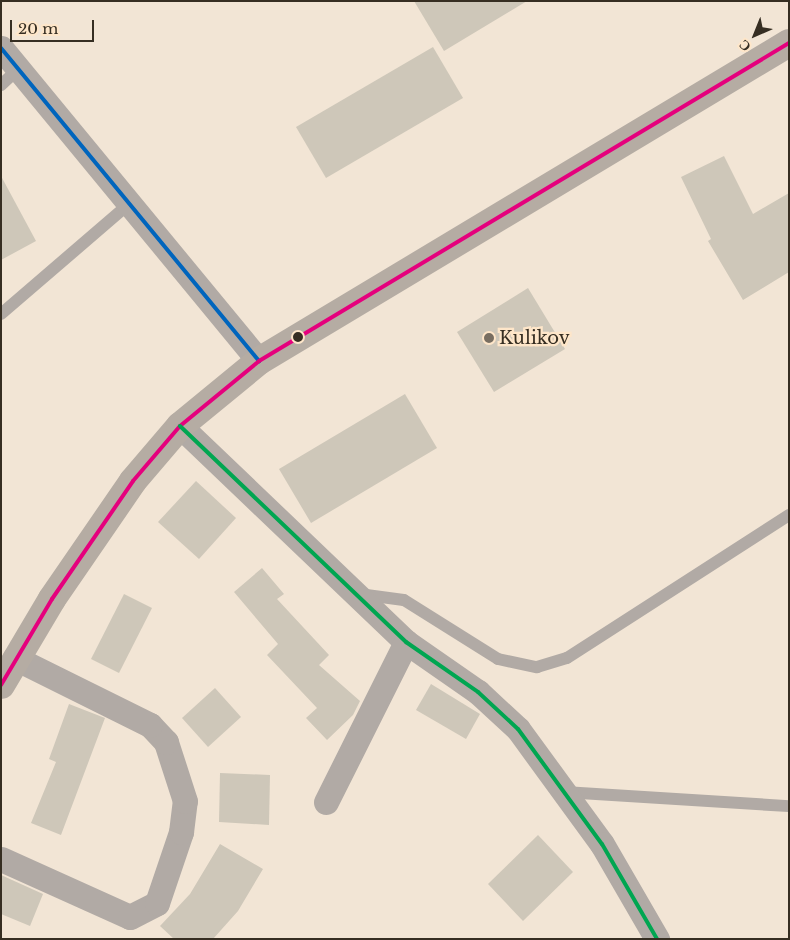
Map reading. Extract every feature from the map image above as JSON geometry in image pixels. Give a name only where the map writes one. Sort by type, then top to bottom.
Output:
[{"type":"main road","points":[[1,684],[15,658],[133,481],[180,426],[259,361],[789,43]]},
{"type":"street","points":[[1,48],[10,77],[129,204],[259,361]]},
{"type":"street","points":[[180,426],[406,642],[478,692],[518,729],[602,844],[657,939]]},
{"type":"street","points":[[326,802],[406,642]]},
{"type":"street","points":[[1,859],[130,917],[156,903],[181,832],[185,801],[166,742],[150,725],[15,658]]},
{"type":"lane","points":[[1,314],[129,204]]},
{"type":"lane","points":[[354,593],[404,600],[498,659],[537,667],[566,658],[789,515]]},
{"type":"lane","points":[[564,792],[789,806]]},
{"type":"building","points":[[414,1],[527,1],[444,51]]},
{"type":"building","points":[[433,47],[463,98],[326,178],[296,127]]},
{"type":"building","points":[[724,156],[753,214],[789,193],[789,272],[743,300],[708,241],[711,239],[681,177]]},
{"type":"building","points":[[1,176],[36,241],[1,260]]},
{"type":"building","points":[[528,288],[565,349],[494,392],[457,332]]},
{"type":"building","points":[[405,394],[437,448],[311,523],[279,469]]},
{"type":"building","points":[[196,481],[236,518],[199,559],[158,522]]},
{"type":"building","points":[[262,568],[284,594],[277,599],[329,655],[319,665],[360,701],[353,715],[327,740],[306,718],[317,708],[267,655],[278,644],[234,592]]},
{"type":"building","points":[[124,594],[152,608],[119,673],[91,659]]},
{"type":"building","points":[[431,684],[480,714],[466,739],[416,710]]},
{"type":"building","points":[[215,688],[241,717],[208,747],[182,718]]},
{"type":"building","points":[[69,704],[105,718],[61,835],[31,823],[56,762],[49,759]]},
{"type":"building","points":[[220,773],[270,775],[269,825],[219,822]]},
{"type":"building","points":[[538,835],[573,872],[523,921],[488,884]]},
{"type":"building","points":[[220,844],[263,869],[238,911],[213,939],[174,939],[160,926],[190,894]]},
{"type":"building","points":[[1,875],[43,894],[30,926],[1,914]]},
{"type":"transit line","points":[[1,685],[52,599],[133,481],[180,426],[259,361],[789,43]]},
{"type":"transit line","points":[[1,48],[259,361]]},
{"type":"transit line","points":[[180,426],[406,642],[478,692],[518,729],[602,844],[657,939]]},
{"type":"place","name":"Kulikov","points":[[489,338]]}]
